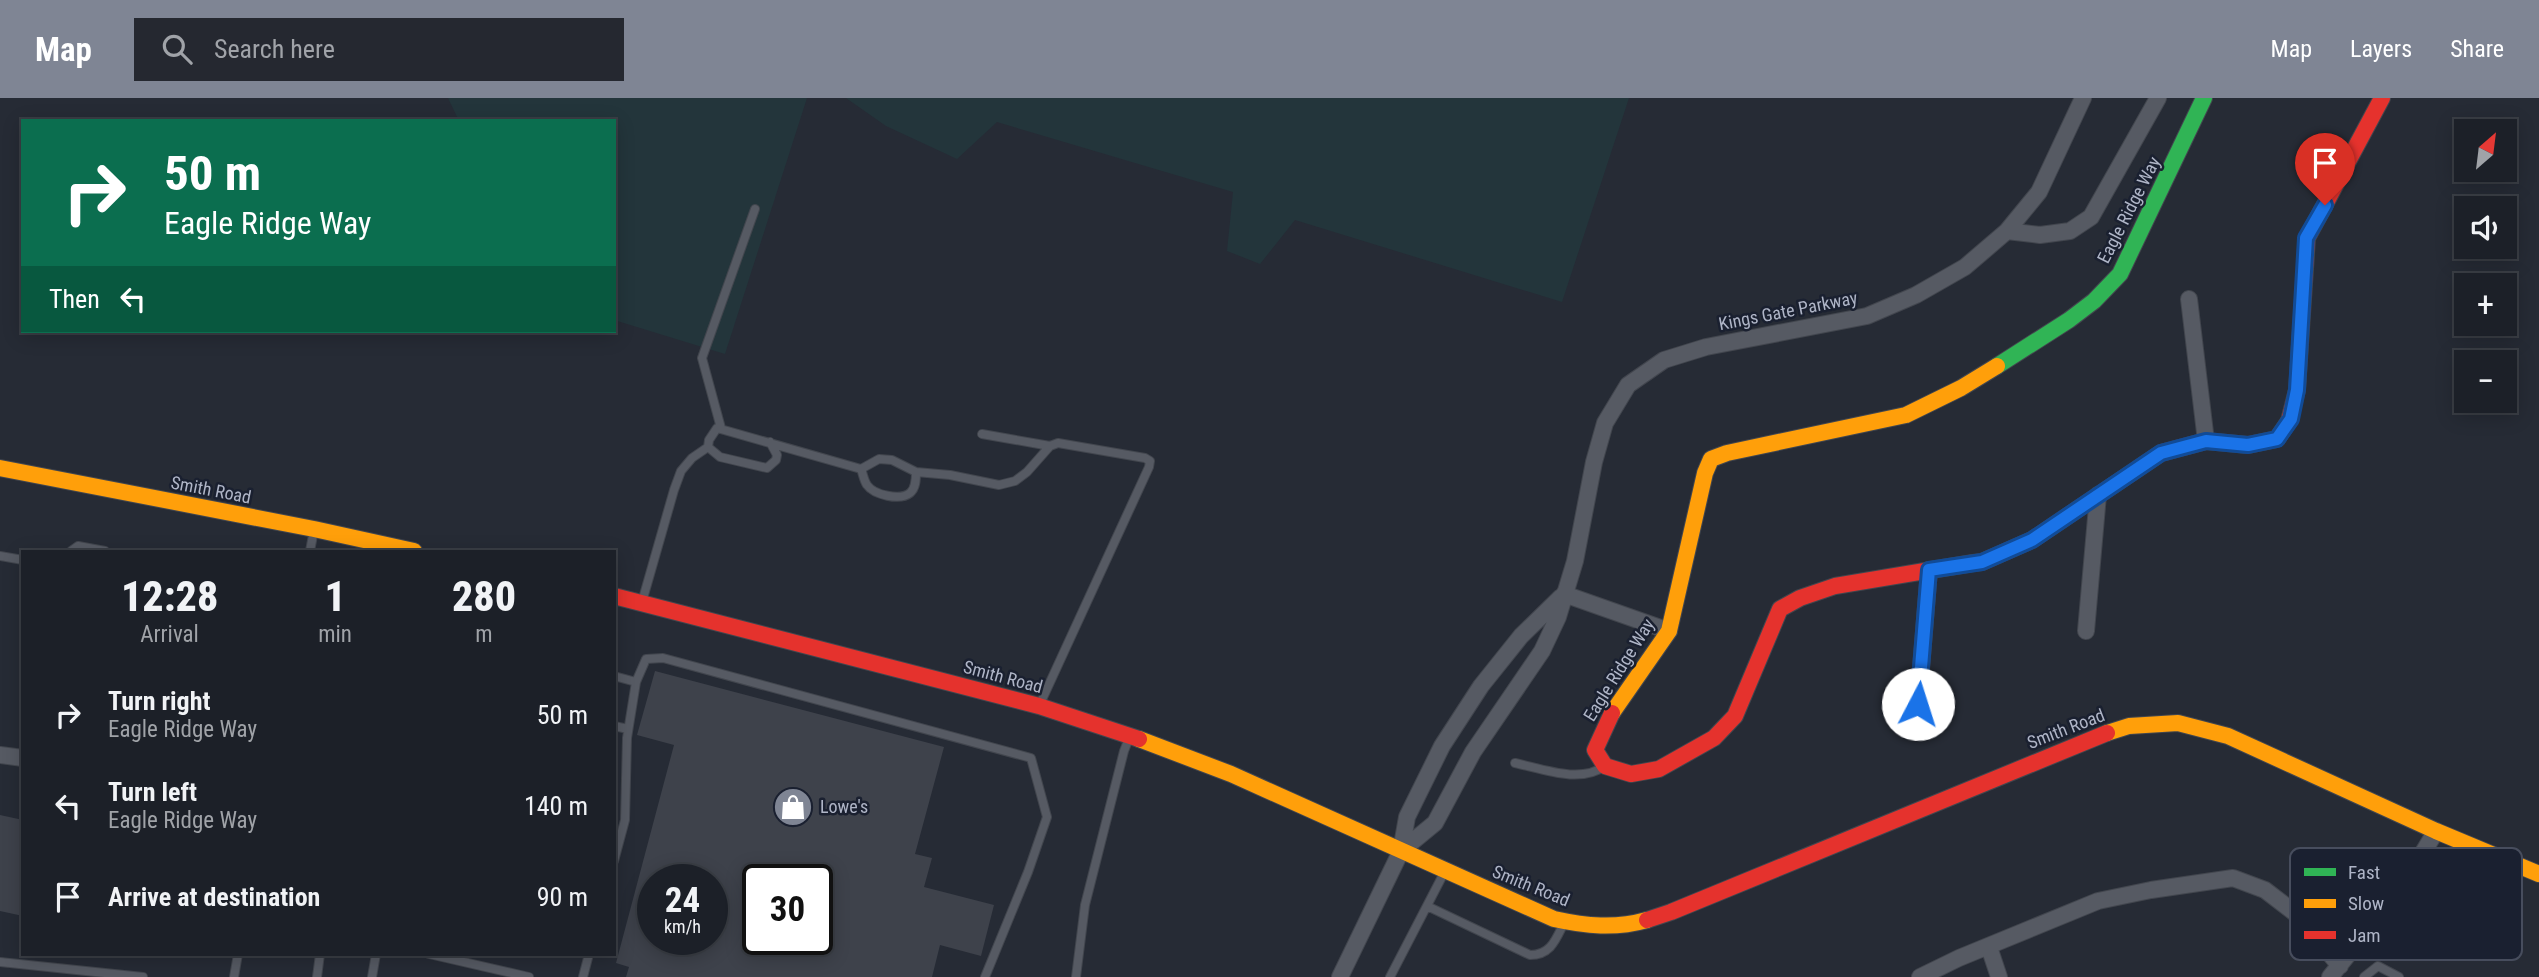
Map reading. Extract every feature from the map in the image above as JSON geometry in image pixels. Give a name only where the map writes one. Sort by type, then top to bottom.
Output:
[{"type":"street","name":"Kings Gate Parkway","points":[[1401,852],[1435,823],[1473,752],[1542,652],[1558,617],[1575,561],[1594,462],[1605,423],[1628,385],[1664,360],[1706,347],[1867,316],[1916,295],[1965,267],[2007,231],[2039,192],[2083,98]]},
{"type":"street","points":[[2007,231],[2040,235],[2070,231],[2091,217],[2158,98]]},
{"type":"street","name":"Eagle Ridge Way","points":[[1605,766],[1595,750],[1608,719],[1669,631],[1705,472],[1711,459],[1727,453],[1906,415],[1961,388],[2069,320],[2094,301],[2120,274],[2140,237],[2204,98]]},
{"type":"street","points":[[1605,766],[1631,774],[1660,769],[1714,738],[1735,716],[1780,609],[1800,598],[1835,586],[1982,562],[2032,540],[2161,453],[2206,441],[2248,445],[2277,439],[2291,419],[2297,390],[2306,238],[2382,98]]},
{"type":"street","points":[[2189,299],[2206,441]]},
{"type":"street","name":"Smith Road","points":[[0,468],[409,550]]},
{"type":"street","points":[[2086,631],[2098,495]]},
{"type":"street","points":[[1916,731],[1929,570]]},
{"type":"street","name":"Kings Gate Parkway","points":[[1401,852],[1407,817],[1443,746],[1481,686],[1521,636],[1564,594]]},
{"type":"street","name":"Eagle Ridge Way","points":[[1564,594],[1669,631]]},
{"type":"street","name":"Smith Road","points":[[616,596],[1039,706],[1130,736],[1231,775],[1564,922],[1590,928],[1632,925],[1671,912],[2073,746],[2129,726],[2178,723],[2228,736],[2477,848]]},
{"type":"street","points":[[0,755],[21,758]]},
{"type":"street","points":[[2426,848],[2436,831]]},
{"type":"street","points":[[1340,977],[1401,852]]},
{"type":"street","name":"Smith Road","points":[[2522,867],[2539,874]]},
{"type":"street","points":[[1920,977],[1959,958],[2098,901],[2151,890],[2233,878],[2265,890],[2290,909]]},
{"type":"street","points":[[1989,947],[2000,977]]},
{"type":"lane","points":[[721,428],[702,358],[755,209]]},
{"type":"lane","points":[[642,603],[681,471],[692,458],[708,447],[715,430],[721,428],[861,469],[879,459],[903,464],[916,472],[950,475],[999,485],[1015,481],[1027,472],[1050,446],[1058,443],[1150,461],[1039,706]]},
{"type":"lane","points":[[982,434],[1050,446]]},
{"type":"lane","points":[[708,447],[720,457],[766,468],[776,460],[777,455],[770,442]]},
{"type":"lane","points":[[861,469],[866,484],[874,492],[897,497],[908,495],[912,491],[916,472]]},
{"type":"lane","points":[[310,550],[314,529]]},
{"type":"lane","points":[[72,550],[78,546],[100,550]]},
{"type":"lane","points":[[0,556],[21,560]]},
{"type":"lane","points":[[617,840],[625,820],[628,729],[636,682],[646,659],[663,658],[1031,758],[1047,817],[1028,872],[985,977]]},
{"type":"lane","points":[[616,677],[636,682]]},
{"type":"lane","points":[[616,726],[628,729]]},
{"type":"lane","points":[[1076,977],[1085,905],[1130,736]]},
{"type":"lane","points":[[1515,763],[1576,776],[1596,773],[1605,766]]},
{"type":"lane","points":[[616,780],[626,783]]},
{"type":"lane","points":[[1390,977],[1445,871]]},
{"type":"lane","points":[[1427,906],[1531,955],[1540,955],[1549,950],[1564,922]]},
{"type":"lane","points":[[234,977],[238,956]]},
{"type":"lane","points":[[317,977],[320,956]]},
{"type":"lane","points":[[372,977],[376,956]]},
{"type":"lane","points":[[438,956],[529,977]]},
{"type":"lane","points":[[583,977],[588,956]]},
{"type":"lane","points":[[0,962],[143,977]]},
{"type":"lane","points":[[2364,977],[2378,966],[2399,977]]},
{"type":"shaded area","points":[[448,98],[807,98],[725,354],[616,321],[616,119],[458,119]]},
{"type":"shaded area","points":[[846,98],[1629,98],[1562,302],[1295,220],[1260,264],[1227,251],[1233,192],[997,122],[957,159],[886,126]]},
{"type":"building","name":"Lowe's","points":[[655,671],[944,747],[915,854],[932,858],[924,887],[994,905],[981,956],[940,945],[932,977],[626,977],[629,967],[616,963],[637,884],[637,955],[728,955],[728,864],[642,864],[674,745],[637,735]]},
{"type":"building","points":[[0,815],[21,820],[21,916],[0,911]]},
{"type":"traffic: fast","points":[[1997,366],[2069,320],[2094,301],[2120,274],[2204,98]]},
{"type":"traffic: slow","points":[[1612,713],[1669,631],[1705,473],[1711,459],[1727,453],[1906,415],[1961,388],[1997,366]]},
{"type":"traffic: slow","points":[[1973,563],[1982,562],[2032,540],[2161,453],[2206,441],[2248,445],[2277,439],[2289,421]]},
{"type":"traffic: slow","points":[[0,468],[409,550]]},
{"type":"traffic: slow","points":[[2107,733],[2129,726],[2178,723],[2228,736],[2477,848]]},
{"type":"traffic: slow","points":[[1139,739],[1231,774],[1554,919],[1600,926],[1647,920]]},
{"type":"traffic: slow","points":[[2522,867],[2539,874]]},
{"type":"traffic: jam","points":[[2289,421],[2297,390],[2307,238],[2382,98]]},
{"type":"traffic: jam","points":[[1612,713],[1595,750],[1605,766],[1631,774],[1659,769],[1714,738],[1735,716],[1780,609],[1800,598],[1835,586],[1973,563]]},
{"type":"traffic: jam","points":[[616,597],[1039,706],[1139,739]]},
{"type":"traffic: jam","points":[[1647,920],[2107,733]]},
{"type":"place","name":"Lowe's","points":[[793,807]]},
{"type":"route","points":[[1918,704],[1929,570],[1982,562],[2032,540],[2161,453],[2206,441],[2248,445],[2277,439],[2291,419],[2297,390],[2306,238],[2325,205]]}]
